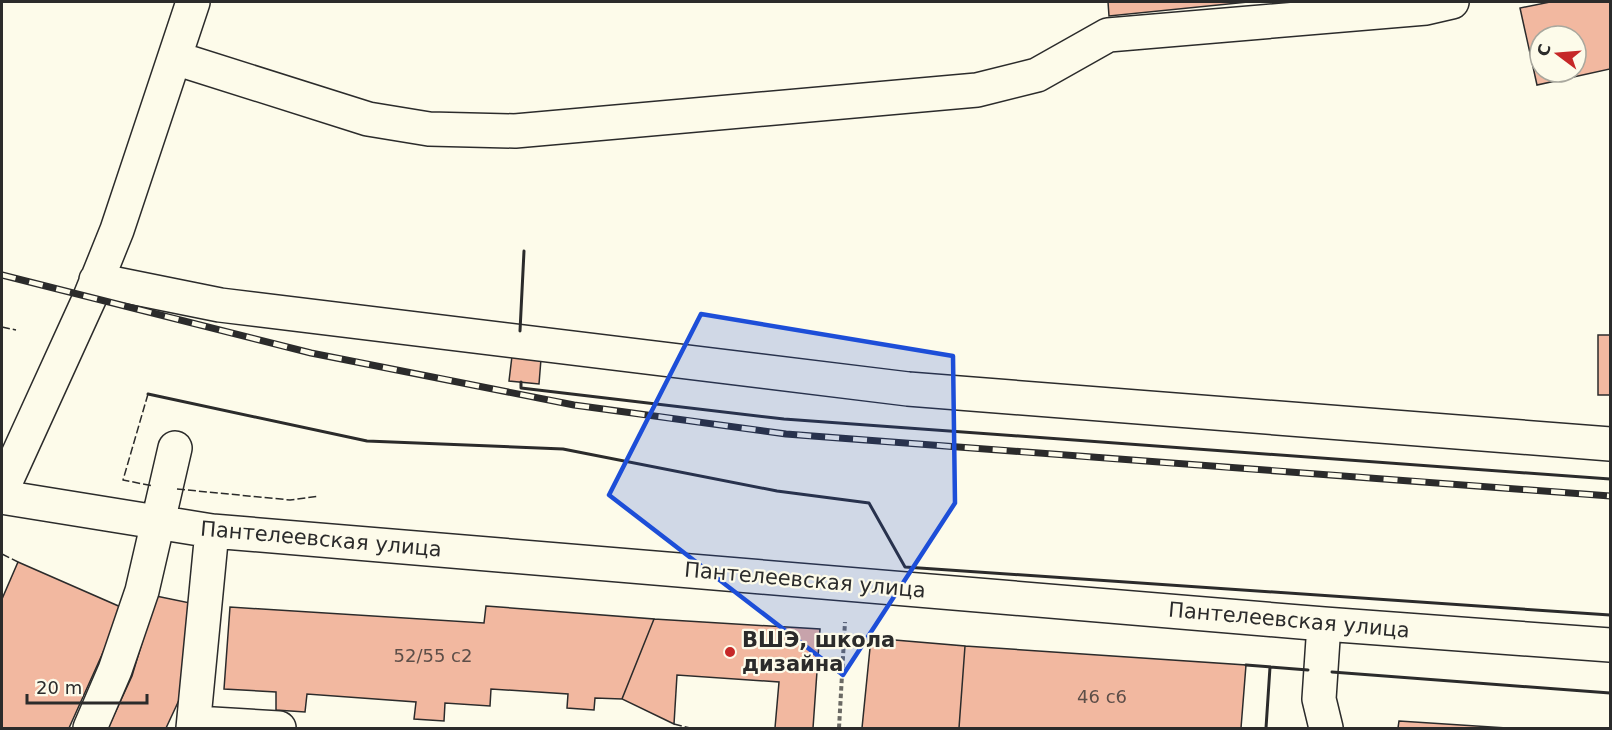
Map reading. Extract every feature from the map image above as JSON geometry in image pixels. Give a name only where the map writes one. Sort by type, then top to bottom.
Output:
[{"type":"street","points":[[2,490],[117,230],[193,2]]},
{"type":"street","points":[[175,58],[368,119],[429,129],[515,131],[977,90],[1037,75],[1108,35],[1426,8],[1452,2]]},
{"type":"street","points":[[96,280],[220,305],[908,389],[1611,444]]},
{"type":"street","points":[[90,729],[115,670],[142,591],[156,522],[175,448]]},
{"type":"street","name":"Пантелеевская улица","points":[[2,497],[212,531],[1324,624],[1611,645]]},
{"type":"street","points":[[212,531],[195,726],[279,729]]},
{"type":"street","points":[[1324,624],[1319,699],[1326,729]]},
{"type":"path","points":[[839,729],[845,622]]},
{"type":"highlighted area","points":[[701,314],[953,356],[955,503],[843,675],[609,495]]},
{"type":"building","points":[[1108,2],[1248,2],[1109,16]]},
{"type":"building","points":[[1550,2],[1610,2],[1610,69],[1588,74],[1588,24],[1528,24],[1528,44],[1520,8]]},
{"type":"building","points":[[1598,335],[1610,335],[1610,395],[1598,395]]},
{"type":"building","points":[[512,356],[541,359],[539,384],[509,381]]},
{"type":"building","points":[[18,562],[123,608],[69,728],[2,728],[2,599]]},
{"type":"building","points":[[156,596],[195,604],[180,698],[166,728],[108,728],[132,676]]},
{"type":"building","points":[[486,606],[654,619],[622,699],[595,698],[594,710],[567,708],[568,694],[491,689],[490,706],[445,703],[444,721],[414,719],[416,702],[307,694],[305,712],[276,710],[276,692],[224,689],[230,607],[484,623]]},
{"type":"building","name":"ВШЭ, школа дизайна","points":[[654,619],[820,629],[813,728],[775,728],[779,682],[677,675],[674,724],[622,699]]},
{"type":"building","points":[[871,638],[965,646],[959,728],[862,728]]},
{"type":"building","points":[[965,646],[1246,665],[1241,728],[959,728]]},
{"type":"building","points":[[1399,721],[1507,728],[1398,728]]},
{"type":"railway","points":[[2,275],[311,353],[574,405],[786,434],[1610,496]]},
{"type":"fence","points":[[2,327],[16,330]]},
{"type":"fence","points":[[148,394],[123,480],[153,486]]},
{"type":"fence","points":[[177,489],[290,500],[319,496]]},
{"type":"fence","points":[[2,554],[18,562]]},
{"type":"fence","points":[[674,724],[690,728]]},
{"type":"wall","points":[[520,331],[524,251]]},
{"type":"wall","points":[[521,382],[521,388],[784,419],[1610,479]]},
{"type":"wall","points":[[148,394],[367,441],[563,449],[777,491],[869,503],[905,567],[1610,615]]},
{"type":"wall","points":[[1246,665],[1308,670]]},
{"type":"wall","points":[[1266,728],[1270,667]]},
{"type":"wall","points":[[1332,672],[1610,693]]},
{"type":"place","name":"ВШЭ, школа дизайна","points":[[730,652]]}]
